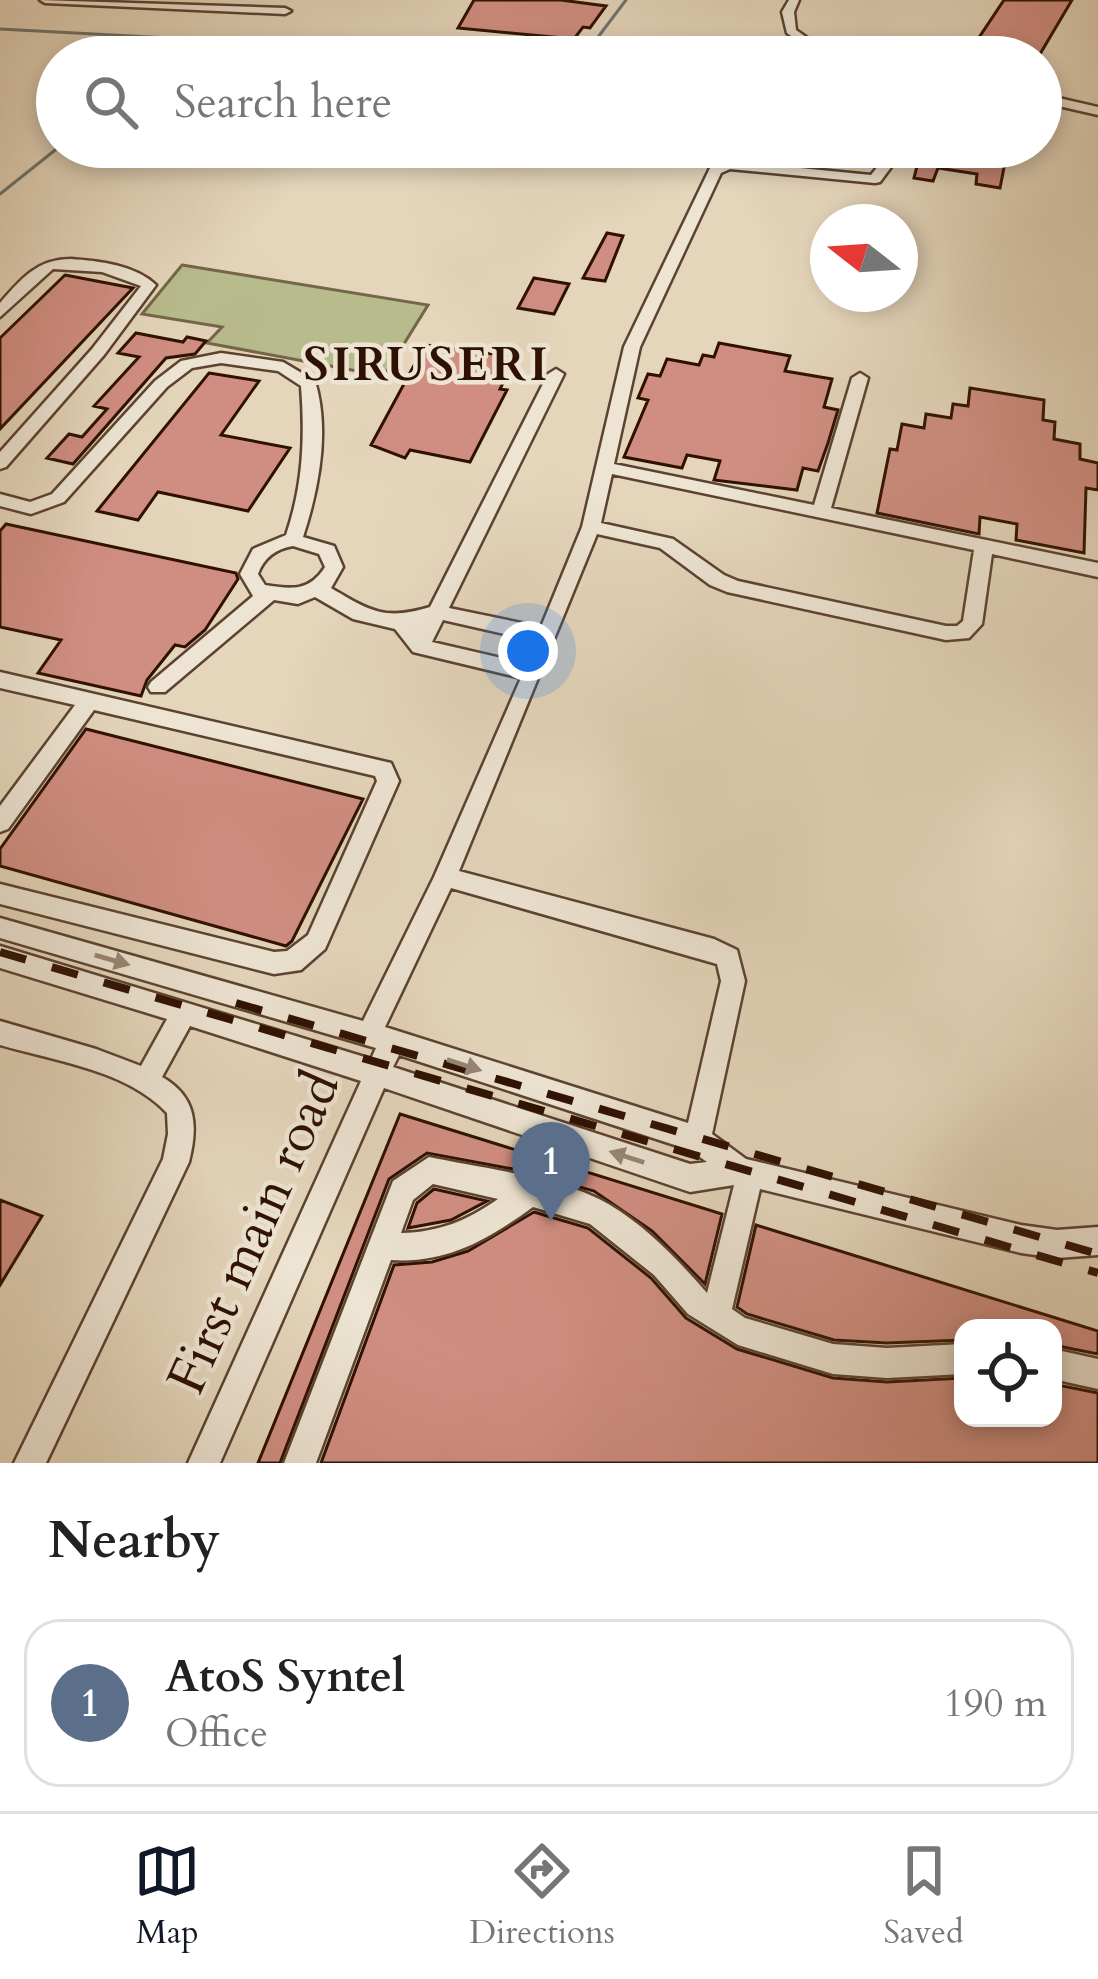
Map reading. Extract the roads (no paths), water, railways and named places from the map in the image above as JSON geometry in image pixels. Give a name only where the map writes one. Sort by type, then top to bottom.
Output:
[{"type":"street","points":[[45,0],[285,11]]},
{"type":"street","points":[[794,0],[788,12],[791,31],[798,36]]},
{"type":"street","points":[[1062,103],[1098,111]]},
{"type":"street","name":"First main road","points":[[204,1463],[373,1074],[371,1035],[445,877],[591,527],[632,346],[715,171],[722,168]]},
{"type":"street","name":"First main road","points":[[760,168],[875,179],[884,168]]},
{"type":"street","points":[[0,312],[40,270],[58,263],[136,274],[149,285],[98,352],[0,463]]},
{"type":"street","points":[[0,500],[31,508],[46,505],[73,485],[173,372],[201,360],[246,361],[283,367],[309,384],[316,461],[293,540]]},
{"type":"street","points":[[420,647],[556,374]]},
{"type":"street","points":[[821,512],[860,378]]},
{"type":"street","points":[[608,468],[1098,570]]},
{"type":"street","points":[[591,527],[665,543],[717,580],[734,586],[946,633],[962,633],[972,624],[984,547]]},
{"type":"street","points":[[293,540],[318,544],[333,558],[330,577],[298,597],[267,595],[252,583],[251,564],[268,547],[293,540]]},
{"type":"street","points":[[317,589],[360,614],[401,623],[437,612],[548,636]]},
{"type":"street","points":[[158,688],[267,595]]},
{"type":"street","points":[[401,623],[420,647],[533,673]]},
{"type":"street","points":[[0,680],[383,769],[387,789],[317,942],[292,962],[274,963],[0,894]]},
{"type":"street","points":[[0,823],[89,701]]},
{"type":"street","points":[[445,877],[714,950],[728,958],[733,981],[698,1139]]},
{"type":"street","points":[[0,928],[371,1035],[698,1139],[745,1172],[1021,1239],[1058,1244],[1098,1240]]},
{"type":"street","name":"First main road","points":[[0,957],[300,1048],[690,1178],[745,1172]]},
{"type":"street","points":[[146,1081],[185,1012]]},
{"type":"street","points":[[0,1033],[146,1081],[176,1102],[183,1126],[176,1162],[30,1463]]},
{"type":"street","points":[[300,1463],[403,1191],[429,1170],[575,1202],[620,1227],[716,1317],[738,1330],[833,1359],[954,1359]]},
{"type":"street","points":[[716,1317],[745,1172]]},
{"type":"street","points":[[380,1246],[415,1250],[469,1236],[530,1193]]},
{"type":"street","points":[[1062,1366],[1098,1374]]},
{"type":"waterway","points":[[599,36],[626,0]]},
{"type":"waterway","points":[[0,29],[132,36]]},
{"type":"waterway","points":[[0,194],[36,165]]},
{"type":"railway","points":[[0,952],[1098,1273]]},
{"type":"railway","points":[[236,1003],[1098,1254]]},
{"type":"place","name":"AtoS Syntel","points":[[551,1221]]},
{"type":"district","name":"SIRUSERI","points":[[427,363]]}]
